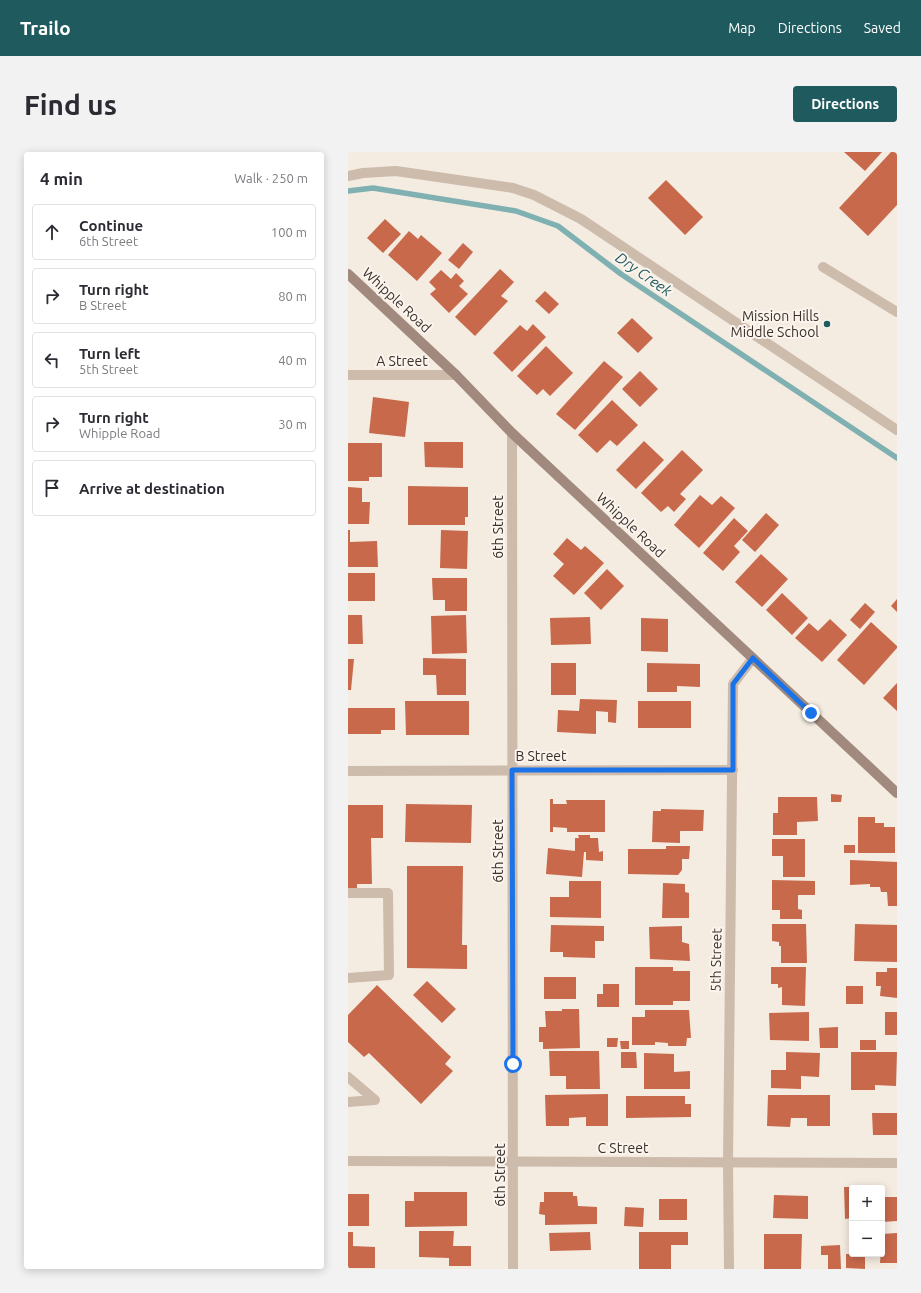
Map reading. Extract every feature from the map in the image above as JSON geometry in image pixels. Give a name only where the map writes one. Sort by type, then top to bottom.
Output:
[{"type":"main road","name":"Whipple Road","points":[[348,274],[456,375],[512,433],[897,793]]},
{"type":"street","points":[[348,176],[396,171],[513,188],[534,196],[581,219],[897,430]]},
{"type":"street","points":[[823,267],[897,312]]},
{"type":"street","name":"A Street","points":[[348,375],[456,375]]},
{"type":"street","name":"6th Street","points":[[512,433],[513,1269]]},
{"type":"street","name":"5th Street","points":[[729,1269],[728,1162],[733,684],[753,658]]},
{"type":"street","name":"B Street","points":[[348,771],[733,770]]},
{"type":"street","points":[[348,893],[388,893],[389,975],[348,978]]},
{"type":"street","points":[[348,1077],[375,1100],[348,1102]]},
{"type":"street","name":"C Street","points":[[348,1161],[897,1163]]},
{"type":"building","points":[[844,152],[882,152],[865,171]]},
{"type":"building","points":[[891,152],[897,152],[897,205],[868,236],[839,208]]},
{"type":"building","points":[[666,180],[703,217],[685,235],[648,198]]},
{"type":"building","points":[[385,219],[401,234],[383,253],[367,238]]},
{"type":"building","points":[[409,231],[418,239],[421,235],[442,253],[417,281],[388,255]]},
{"type":"building","points":[[463,243],[473,252],[459,269],[448,260]]},
{"type":"building","points":[[500,269],[514,282],[501,296],[508,301],[475,336],[455,317]]},
{"type":"building","points":[[441,270],[451,279],[456,273],[464,281],[459,286],[468,294],[449,313],[430,294],[436,289],[429,282]]},
{"type":"building","points":[[545,291],[559,304],[549,314],[535,301]]},
{"type":"building","points":[[632,318],[653,338],[638,353],[617,333]]},
{"type":"building","points":[[533,324],[546,337],[512,372],[493,353],[520,325],[527,331]]},
{"type":"building","points":[[546,346],[573,373],[550,396],[543,389],[537,395],[517,376]]},
{"type":"building","points":[[604,361],[623,377],[575,430],[556,414]]},
{"type":"building","points":[[640,371],[658,389],[640,407],[622,389]]},
{"type":"building","points":[[373,397],[409,402],[405,437],[369,433]]},
{"type":"building","points":[[612,400],[638,425],[617,446],[610,440],[597,453],[578,435]]},
{"type":"building","points":[[644,441],[664,460],[636,489],[616,470]]},
{"type":"building","points":[[424,442],[463,442],[463,468],[425,467]]},
{"type":"building","points":[[348,443],[382,443],[382,477],[369,477],[369,481],[348,481]]},
{"type":"building","points":[[682,450],[703,470],[680,494],[686,499],[674,512],[668,506],[661,512],[641,493]]},
{"type":"building","points":[[408,486],[468,487],[468,517],[465,517],[465,525],[408,525]]},
{"type":"building","points":[[348,487],[362,488],[362,502],[370,502],[369,524],[348,524]]},
{"type":"building","points":[[700,495],[712,505],[721,496],[735,508],[699,548],[674,525]]},
{"type":"building","points":[[766,513],[779,525],[755,552],[742,540]]},
{"type":"building","points":[[734,518],[748,531],[734,546],[740,552],[723,571],[703,553]]},
{"type":"building","points":[[348,530],[350,530],[350,542],[377,541],[378,567],[348,567]]},
{"type":"building","points":[[441,530],[468,531],[467,569],[440,568]]},
{"type":"building","points":[[567,538],[581,550],[585,546],[604,563],[574,595],[553,576],[564,564],[553,554]]},
{"type":"building","points":[[761,554],[788,579],[762,607],[735,582]]},
{"type":"building","points":[[607,569],[624,586],[601,610],[584,593]]},
{"type":"building","points":[[348,573],[375,573],[375,601],[348,601]]},
{"type":"building","points":[[432,578],[467,578],[467,611],[445,611],[445,600],[433,600]]},
{"type":"building","points":[[782,593],[808,618],[792,635],[766,610]]},
{"type":"building","points":[[897,599],[897,612],[891,606]]},
{"type":"building","points":[[865,603],[875,612],[860,629],[850,620]]},
{"type":"building","points":[[348,615],[362,615],[363,644],[348,644]]},
{"type":"building","points":[[466,615],[467,653],[432,654],[431,616]]},
{"type":"building","points":[[590,617],[591,644],[551,645],[550,618]]},
{"type":"building","points":[[641,618],[668,619],[668,652],[641,651]]},
{"type":"building","points":[[830,619],[847,635],[822,662],[795,638],[809,623],[818,631]]},
{"type":"building","points":[[871,622],[897,646],[897,648],[864,685],[837,660]]},
{"type":"building","points":[[423,658],[466,659],[466,695],[437,695],[436,675],[423,675]]},
{"type":"building","points":[[348,659],[354,659],[351,690],[348,690]]},
{"type":"building","points":[[551,663],[576,663],[576,695],[551,695]]},
{"type":"building","points":[[647,663],[700,664],[700,687],[677,686],[677,692],[647,692]]},
{"type":"building","points":[[897,683],[897,711],[883,698]]},
{"type":"building","points":[[580,699],[617,700],[616,723],[608,722],[608,712],[596,711],[596,734],[557,732],[558,710],[579,711]]},
{"type":"building","points":[[405,701],[469,701],[469,735],[406,735]]},
{"type":"building","points":[[638,701],[691,701],[691,728],[638,728]]},
{"type":"building","points":[[348,708],[395,708],[395,730],[381,730],[381,734],[348,734]]},
{"type":"building","points":[[831,794],[842,795],[841,802],[831,802]]},
{"type":"building","points":[[778,797],[817,797],[818,821],[797,822],[797,835],[773,835],[773,813],[778,813]]},
{"type":"building","points":[[550,799],[553,799],[553,804],[567,804],[566,800],[605,800],[605,832],[567,832],[567,828],[553,827],[553,832],[550,832]]},
{"type":"building","points":[[406,804],[472,805],[471,843],[405,842]]},
{"type":"building","points":[[348,805],[383,805],[383,838],[371,838],[372,884],[357,884],[357,889],[348,889]]},
{"type":"building","points":[[661,809],[704,810],[703,831],[680,831],[680,843],[652,842],[653,811],[661,811]]},
{"type":"building","points":[[858,817],[875,817],[875,823],[884,823],[884,827],[895,827],[895,853],[858,853]]},
{"type":"building","points":[[578,835],[590,835],[590,838],[598,838],[599,852],[603,851],[603,861],[586,860],[586,852],[584,852],[582,877],[546,874],[548,848],[575,851],[575,838],[579,838]]},
{"type":"building","points":[[772,839],[805,839],[805,877],[783,877],[783,856],[772,856]]},
{"type":"building","points":[[844,845],[855,845],[855,853],[844,853]]},
{"type":"building","points":[[666,846],[690,846],[689,859],[682,859],[682,870],[678,875],[628,874],[628,849],[666,849]]},
{"type":"building","points":[[850,860],[897,862],[897,906],[888,906],[887,892],[881,892],[880,887],[870,887],[870,884],[850,885]]},
{"type":"building","points":[[407,866],[463,866],[462,945],[467,945],[467,969],[407,968]]},
{"type":"building","points":[[772,880],[815,881],[815,895],[798,895],[798,909],[802,910],[802,919],[780,919],[780,910],[772,910]]},
{"type":"building","points":[[569,881],[601,881],[601,918],[550,917],[550,897],[569,897]]},
{"type":"building","points":[[663,883],[685,884],[685,892],[689,893],[689,918],[662,918]]},
{"type":"building","points":[[772,924],[806,924],[807,963],[781,963],[781,946],[779,946],[779,942],[772,941]]},
{"type":"building","points":[[855,924],[897,925],[897,962],[854,961]]},
{"type":"building","points":[[551,925],[604,926],[604,941],[595,941],[595,958],[563,957],[563,952],[550,952]]},
{"type":"building","points":[[682,926],[682,942],[689,944],[690,961],[650,959],[649,927]]},
{"type":"building","points":[[635,967],[673,967],[673,971],[690,971],[690,1001],[673,1001],[673,1005],[635,1005]]},
{"type":"building","points":[[771,967],[806,967],[805,1006],[782,1005],[782,987],[778,988],[778,984],[771,984]]},
{"type":"building","points":[[887,968],[897,968],[897,998],[880,996],[881,986],[876,986],[876,972],[887,972]]},
{"type":"building","points":[[544,977],[576,977],[576,999],[544,999]]},
{"type":"building","points":[[427,981],[456,1009],[442,1023],[413,995]]},
{"type":"building","points":[[603,984],[619,984],[619,1007],[597,1007],[597,994],[603,994]]},
{"type":"building","points":[[377,985],[451,1057],[445,1064],[453,1071],[421,1104],[369,1053],[364,1057],[348,1042],[348,1015]]},
{"type":"building","points":[[846,986],[863,986],[863,1004],[846,1004]]},
{"type":"building","points":[[562,1009],[579,1009],[580,1048],[543,1049],[543,1042],[539,1042],[539,1027],[546,1027],[545,1011],[562,1011]]},
{"type":"building","points":[[645,1010],[689,1010],[691,1038],[687,1038],[686,1046],[668,1046],[668,1043],[655,1042],[655,1045],[632,1045],[632,1017],[645,1017]]},
{"type":"building","points":[[809,1012],[809,1041],[770,1040],[769,1013]]},
{"type":"building","points":[[885,1012],[897,1012],[897,1035],[885,1035]]},
{"type":"building","points":[[838,1027],[838,1048],[820,1048],[819,1028]]},
{"type":"building","points":[[607,1038],[618,1038],[617,1047],[607,1047]]},
{"type":"building","points":[[860,1040],[876,1040],[876,1050],[860,1050]]},
{"type":"building","points":[[620,1041],[629,1041],[629,1049],[621,1049]]},
{"type":"building","points":[[549,1051],[599,1051],[600,1089],[566,1089],[566,1076],[550,1076]]},
{"type":"building","points":[[621,1052],[636,1052],[637,1068],[621,1068]]},
{"type":"building","points":[[786,1052],[820,1053],[819,1077],[801,1076],[801,1089],[771,1088],[771,1070],[786,1070]]},
{"type":"building","points":[[851,1052],[897,1052],[896,1086],[875,1085],[875,1090],[851,1090]]},
{"type":"building","points":[[644,1053],[674,1054],[674,1072],[690,1071],[690,1089],[644,1089]]},
{"type":"building","points":[[608,1094],[608,1126],[586,1126],[586,1117],[569,1118],[569,1126],[546,1126],[545,1095]]},
{"type":"building","points":[[768,1095],[830,1095],[830,1126],[807,1126],[807,1118],[791,1118],[790,1127],[767,1126]]},
{"type":"building","points":[[626,1096],[685,1096],[685,1104],[691,1104],[691,1117],[626,1118]]},
{"type":"building","points":[[872,1113],[897,1113],[897,1135],[873,1135]]},
{"type":"building","points":[[844,1187],[849,1187],[849,1218],[845,1219]]},
{"type":"building","points":[[414,1192],[467,1192],[467,1226],[405,1227],[405,1201],[414,1201]]},
{"type":"building","points":[[544,1192],[573,1192],[573,1196],[577,1196],[578,1206],[597,1207],[597,1224],[545,1225],[545,1215],[539,1214],[540,1202],[544,1202]]},
{"type":"building","points":[[348,1194],[369,1194],[369,1226],[348,1226]]},
{"type":"building","points":[[774,1195],[808,1196],[808,1219],[773,1218]]},
{"type":"building","points":[[885,1197],[897,1197],[897,1221],[885,1222]]},
{"type":"building","points":[[659,1199],[687,1199],[687,1220],[659,1220]]},
{"type":"building","points":[[625,1207],[644,1208],[643,1227],[624,1226]]},
{"type":"building","points":[[419,1231],[454,1231],[453,1246],[471,1246],[471,1266],[449,1266],[449,1258],[419,1257]]},
{"type":"building","points":[[348,1232],[353,1232],[353,1246],[375,1247],[375,1268],[348,1268]]},
{"type":"building","points":[[590,1232],[591,1250],[550,1251],[549,1233]]},
{"type":"building","points":[[639,1232],[688,1232],[688,1245],[671,1245],[671,1269],[639,1269]]},
{"type":"building","points":[[897,1233],[897,1263],[880,1263],[880,1257],[885,1257],[885,1234]]},
{"type":"building","points":[[764,1234],[802,1234],[801,1269],[764,1269]]},
{"type":"building","points":[[840,1245],[841,1269],[828,1269],[828,1255],[821,1255],[821,1246]]},
{"type":"building","points":[[846,1254],[849,1254],[849,1257],[865,1257],[865,1269],[846,1268]]},
{"type":"waterway","name":"Dry Creek","points":[[348,191],[373,188],[516,211],[558,226],[621,274],[897,458]]},
{"type":"place","name":"Mission Hills Middle School","points":[[827,324]]},
{"type":"route","points":[[513,1064],[512,770],[733,770],[733,684],[753,658],[811,713]]}]
